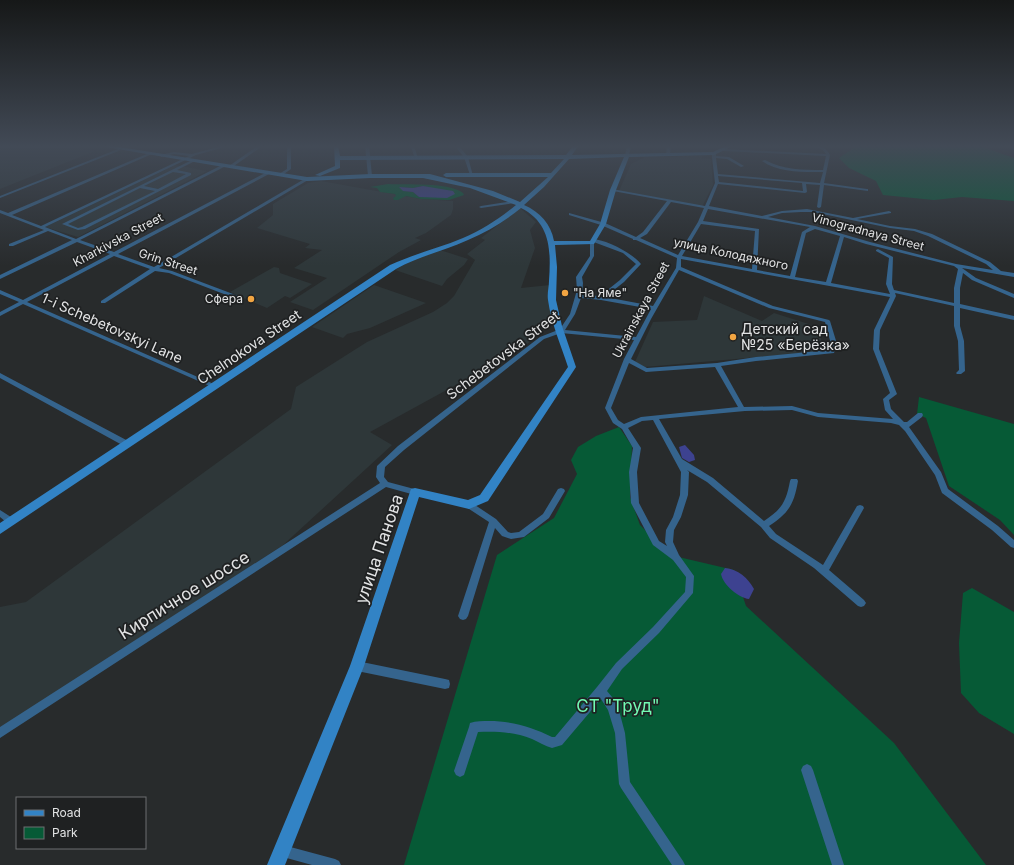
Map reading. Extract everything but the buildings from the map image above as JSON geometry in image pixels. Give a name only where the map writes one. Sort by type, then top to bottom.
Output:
[{"type":"main road","points":[[467,185],[518,203],[542,221],[547,227],[551,243],[554,276],[552,299],[560,331],[572,367],[484,498],[469,505]]},
{"type":"main road","name":"Chelnokova Street","points":[[0,529],[393,267],[407,259],[478,233],[539,185]]},
{"type":"main road","name":"Schebetovska Street","points":[[593,241],[603,224],[615,185]]},
{"type":"main road","points":[[551,243],[593,241]]},
{"type":"main road","name":"улица Панова","points":[[276,865],[283,851],[357,666],[415,492],[469,505]]},
{"type":"street","points":[[0,197],[29,185]]},
{"type":"street","points":[[8,215],[77,185]]},
{"type":"street","points":[[11,245],[47,230],[42,226],[129,185]]},
{"type":"street","points":[[143,185],[64,224],[78,229],[108,216],[168,185]]},
{"type":"street","points":[[0,277],[185,185]]},
{"type":"street","name":"Kharkivska Street","points":[[0,314],[243,185]]},
{"type":"street","points":[[103,302],[154,269],[296,185]]},
{"type":"street","name":"Ukrainskaya Street","points":[[676,557],[656,543],[635,503],[634,472],[637,448],[624,427],[615,421],[608,408],[616,382],[627,359],[678,268],[679,257],[700,222],[716,185]]},
{"type":"street","points":[[740,185],[805,192],[804,185]]},
{"type":"street","points":[[820,207],[822,185]]},
{"type":"street","points":[[832,185],[867,190]]},
{"type":"street","points":[[140,187],[159,190]]},
{"type":"street","name":"Vinogradnaya Street","points":[[613,190],[669,202],[816,227],[842,236],[958,267],[1014,275]]},
{"type":"street","points":[[112,201],[132,204]]},
{"type":"street","points":[[635,239],[645,233],[669,202]]},
{"type":"street","points":[[481,207],[518,203]]},
{"type":"street","points":[[764,217],[778,212],[802,210],[890,227],[915,230],[930,235],[988,263],[999,272]]},
{"type":"street","name":"Grin Street","points":[[0,211],[75,241],[154,269],[170,272],[239,298]]},
{"type":"street","points":[[88,212],[108,216]]},
{"type":"street","points":[[851,219],[889,212]]},
{"type":"street","name":"улица Колодяжного","points":[[571,214],[603,224],[679,257],[828,284],[892,293],[911,294],[1014,318]]},
{"type":"street","points":[[700,222],[757,230],[754,271]]},
{"type":"street","points":[[792,278],[804,232],[816,227]]},
{"type":"street","points":[[828,284],[842,236]]},
{"type":"street","points":[[593,241],[616,248],[636,260],[639,264],[622,281],[601,298]]},
{"type":"street","name":"Schebetovska Street","points":[[385,484],[380,477],[381,466],[401,448],[542,338],[560,331],[572,318],[581,286],[579,277],[592,256],[593,241]]},
{"type":"street","points":[[868,243],[873,248],[886,253],[891,257],[889,284],[892,293],[877,330],[876,349],[894,394],[886,399],[888,410],[907,429],[938,474],[945,491],[995,528],[1014,546]]},
{"type":"street","points":[[958,267],[974,279],[1014,296]]},
{"type":"street","points":[[958,267],[957,326],[962,341],[962,371],[959,373]]},
{"type":"street","points":[[627,359],[646,370],[717,365],[756,359],[832,352],[834,344],[827,321],[771,307],[678,268]]},
{"type":"street","name":"1-i Schebetovskyi Lane","points":[[0,292],[214,386]]},
{"type":"street","points":[[578,296],[601,298],[655,308]]},
{"type":"street","points":[[560,331],[637,339]]},
{"type":"street","points":[[717,365],[742,409]]},
{"type":"street","points":[[0,375],[126,444]]},
{"type":"street","points":[[624,427],[641,420],[655,417],[742,409],[792,408],[818,415],[891,420],[908,425],[920,415]]},
{"type":"street","points":[[460,771],[474,727],[500,725],[532,732],[552,743],[558,741],[601,691],[619,666],[656,630],[689,593],[690,576],[676,557],[669,542],[670,530],[677,517],[684,495],[685,472],[655,417]]},
{"type":"street","points":[[679,461],[710,480],[764,525],[773,536],[793,548],[861,603]]},
{"type":"street","points":[[764,525],[780,515],[791,500],[794,481]]},
{"type":"street","points":[[385,484],[415,492]]},
{"type":"street","name":"Кирпичное шоссе","points":[[0,733],[98,668],[360,502],[385,484]]},
{"type":"street","points":[[469,505],[492,521],[505,534],[511,536],[521,534],[546,516],[561,491]]},
{"type":"street","points":[[824,572],[860,508]]},
{"type":"street","points":[[0,513],[11,521]]},
{"type":"street","points":[[463,616],[492,521]]},
{"type":"street","points":[[357,666],[445,684]]},
{"type":"street","points":[[601,691],[612,706],[620,733],[625,784],[679,865]]},
{"type":"street","points":[[807,770],[838,865]]},
{"type":"street","points":[[283,851],[335,865]]},
{"type":"shaded area","points":[[0,185],[9,185],[0,189]]},
{"type":"shaded area","points":[[132,185],[179,185],[78,237],[45,227]]},
{"type":"shaded area","points":[[304,185],[345,185],[421,199],[453,201],[453,209],[451,215],[426,233],[415,238],[421,240],[399,252],[313,310],[290,302],[327,278],[294,268],[322,250],[305,248],[310,244],[257,228],[273,215],[273,204]]},
{"type":"shaded area","points":[[622,185],[713,185],[702,207],[619,191]]},
{"type":"shaded area","points":[[423,186],[453,191],[455,194],[447,198],[419,197],[413,192],[403,191],[399,187],[413,188]]},
{"type":"shaded area","points":[[520,208],[536,222],[530,230],[535,248],[521,288],[550,285],[552,313],[539,335],[516,352],[370,432],[392,445],[282,546],[0,728],[0,607],[26,602],[291,409],[296,387],[367,342],[433,312],[447,303],[454,296],[475,260],[467,254],[485,240],[481,238]]},
{"type":"shaded area","points":[[440,250],[468,259],[464,265],[447,279],[442,286],[395,270],[418,256]]},
{"type":"shaded area","points":[[274,267],[279,268],[280,273],[312,284],[290,298],[285,296],[267,308],[230,292]]},
{"type":"shaded area","points":[[374,285],[426,303],[370,328],[347,334],[343,338],[312,327]]},
{"type":"shaded area","name":"Детский сад №25 «Берёзка»","points":[[704,296],[762,321],[774,313],[818,327],[823,347],[815,352],[645,367],[635,362],[653,322],[697,320]]},
{"type":"shaded area","points":[[685,445],[694,455],[695,460],[689,462],[682,458],[679,447]]},
{"type":"shaded area","points":[[725,568],[738,572],[749,581],[754,589],[749,599],[736,594],[728,586],[721,574]]},
{"type":"green space","points":[[380,185],[431,185],[457,189],[464,195],[449,200],[421,199],[406,196],[398,200],[394,200],[393,198],[396,196],[395,194],[380,192],[377,188],[370,187]],"holes":[[[423,186],[429,188],[428,196],[419,197],[413,192],[404,191],[399,187],[413,188]]]},
{"type":"green space","points":[[878,185],[1014,185],[1014,201],[962,197],[934,200],[883,195]]},
{"type":"green space","points":[[919,397],[1014,424],[1014,535],[1000,520],[949,486],[926,418],[917,414]]},
{"type":"green space","name":"СТ \"Труд\"","points":[[619,427],[632,446],[630,497],[640,525],[670,555],[734,570],[746,606],[894,743],[986,865],[404,865],[497,555],[554,518],[577,474],[571,460],[578,447],[596,436]]},
{"type":"green space","points":[[972,588],[1014,612],[1014,734],[979,713],[961,693],[959,643],[963,593]]},
{"type":"place","name":"\"На Яме\"","points":[[565,293]]},
{"type":"place","name":"Сфера","points":[[251,299]]},
{"type":"place","name":"Детский сад №25 «Берёзка»","points":[[733,337]]}]
